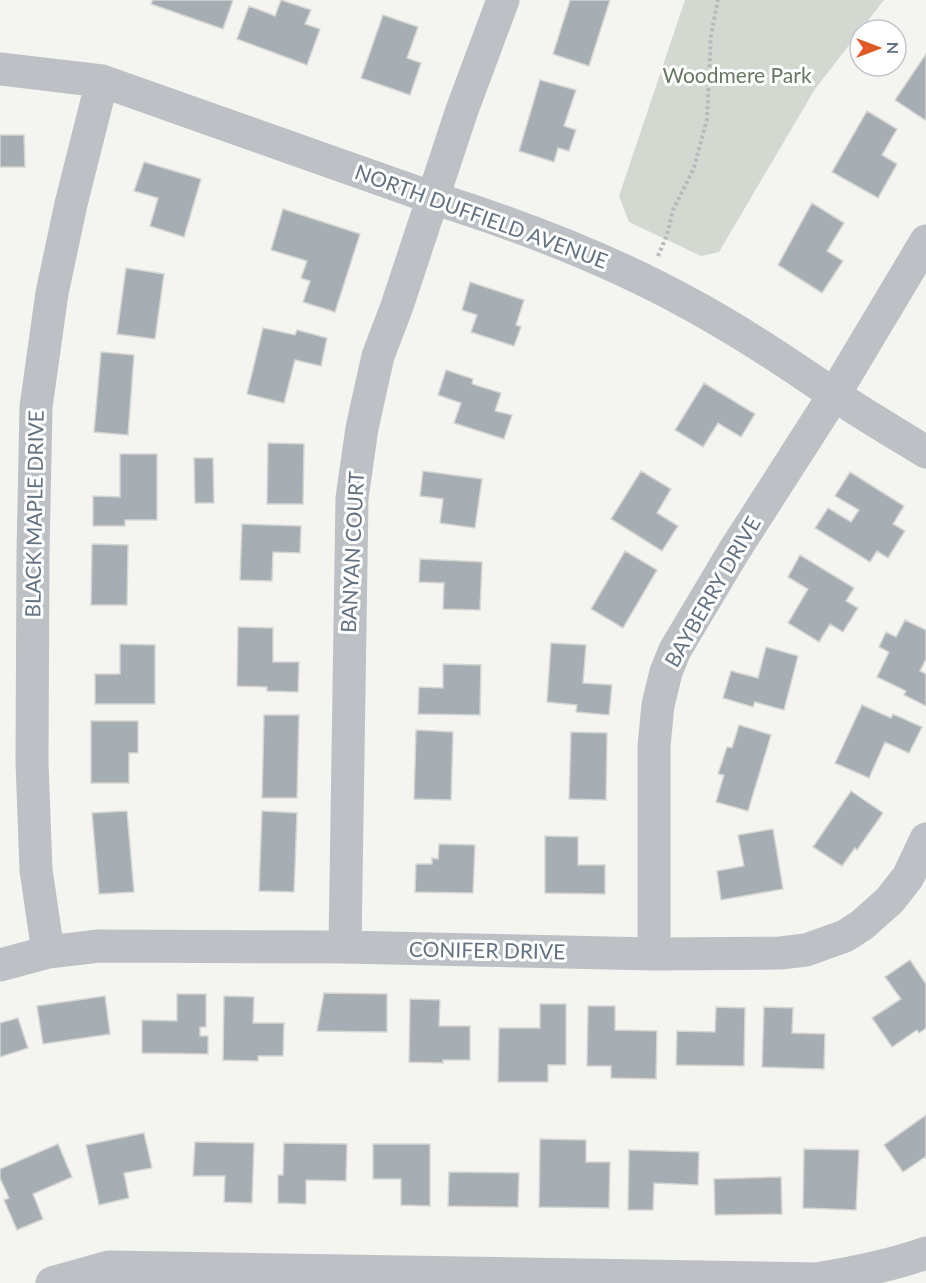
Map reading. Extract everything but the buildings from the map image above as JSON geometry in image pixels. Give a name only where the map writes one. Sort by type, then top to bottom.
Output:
[{"type":"street","name":"BANYAN COURT","points":[[345,947],[352,498],[362,428],[378,356],[397,306],[462,110],[503,0]]},
{"type":"street","name":"NORTH DUFFIELD AVENUE","points":[[0,69],[102,81],[538,233],[589,254],[647,281],[738,331],[834,395],[926,452]]},
{"type":"street","name":"BLACK MAPLE DRIVE","points":[[48,952],[36,870],[32,762],[36,407],[52,293],[71,204],[102,81]]},
{"type":"street","name":"BAYBERRY DRIVE","points":[[654,954],[654,746],[658,705],[666,672],[675,650],[734,551],[834,395],[926,241]]},
{"type":"street","name":"CONIFER DRIVE","points":[[0,965],[48,952],[99,946],[345,947],[654,954],[806,950],[845,936],[862,925],[890,900],[908,878],[926,839]]},
{"type":"street","points":[[52,1283],[109,1267],[816,1279],[857,1273],[926,1253]]},
{"type":"path","points":[[647,281],[667,235],[673,210],[694,168],[705,127],[710,90],[711,35],[718,0]]},
{"type":"green space","name":"Woodmere Park","points":[[685,0],[884,0],[870,18],[848,18],[848,46],[815,89],[719,252],[701,256],[629,222],[619,196]]}]
